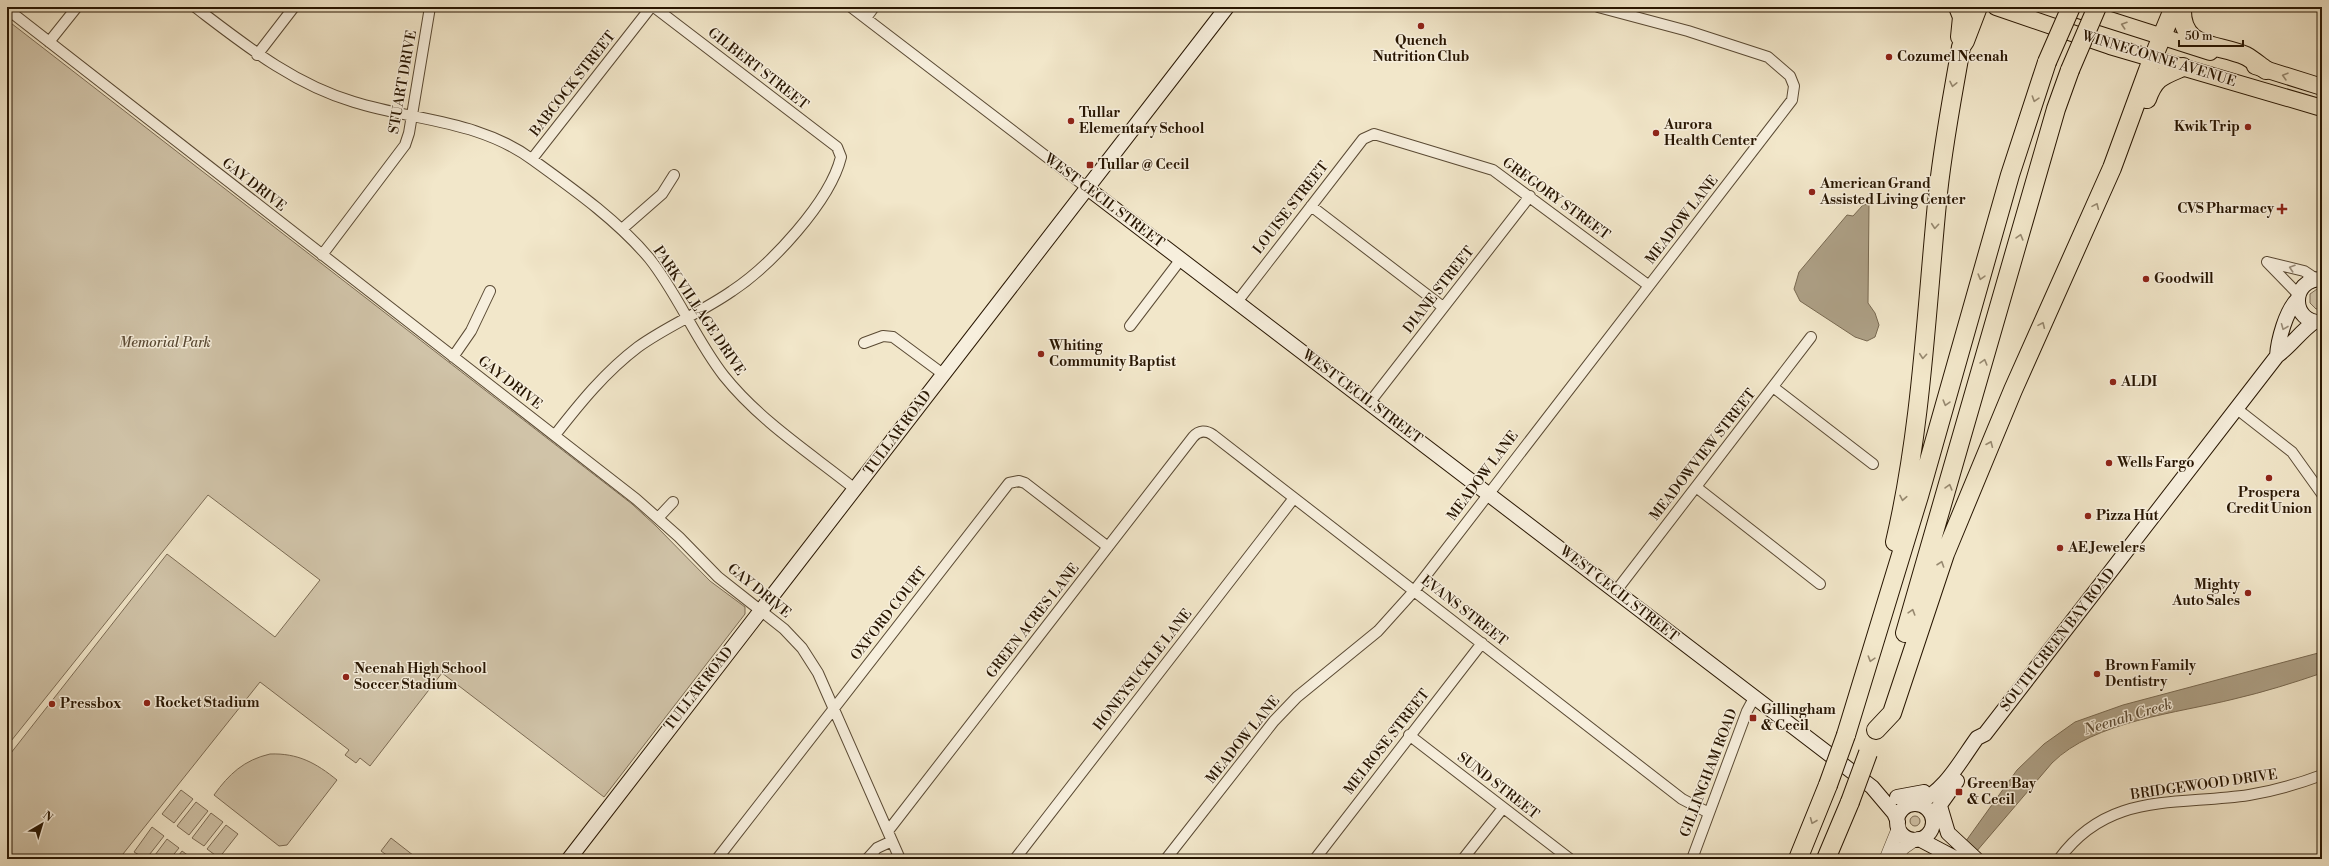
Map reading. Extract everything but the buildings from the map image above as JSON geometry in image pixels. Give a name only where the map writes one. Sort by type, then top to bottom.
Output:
[{"type":"highway","points":[[1882,622],[1878,608],[1896,538],[1916,420],[1944,141],[1960,47],[1959,40],[1962,17],[1958,7]]},
{"type":"highway","points":[[1960,47],[1965,41],[1978,7]]},
{"type":"highway","points":[[1798,859],[1828,785],[1846,735],[1882,622],[2010,174],[2047,62],[2070,7]]},
{"type":"highway","points":[[1826,859],[1850,802],[1876,730],[1950,482],[2056,109],[2070,70],[2097,7]]},
{"type":"highway","points":[[1876,730],[1892,712],[1945,554],[2013,390],[2112,168],[2161,37],[2174,7]]},
{"type":"highway","points":[[2182,7],[2184,26],[2192,38],[2246,56],[2266,70]]},
{"type":"highway","points":[[2112,168],[2126,154],[2152,86],[2160,77],[2182,67]]},
{"type":"main road","name":"TULLAR ROAD","points":[[569,859],[1086,187],[1227,7]]},
{"type":"main road","name":"WINNECONNE AVENUE","points":[[1996,7],[2153,59],[2322,108]]},
{"type":"main road","name":"WINNECONNE AVENUE","points":[[2070,7],[2322,87]]},
{"type":"main road","name":"WEST CECIL STREET","points":[[1086,187],[1370,402],[1872,787],[1894,813],[1898,825]]},
{"type":"main road","name":"SOUTH GREEN BAY ROAD","points":[[2277,356],[2278,342],[2292,306],[2304,285],[2320,278]]},
{"type":"main road","points":[[2298,297],[2304,315],[2318,322]]},
{"type":"main road","name":"SOUTH GREEN BAY ROAD","points":[[1913,804],[1940,789],[2238,409],[2277,356],[2287,349],[2302,331],[2318,322]]},
{"type":"main road","name":"SOUTH GREEN BAY ROAD","points":[[1935,815],[1984,743],[1981,736]]},
{"type":"main road","points":[[1897,796],[1914,795],[1928,789],[1964,748],[1981,736]]},
{"type":"main road","name":"WEST CECIL STREET","points":[[1872,787],[1882,789],[1913,804]]},
{"type":"main road","points":[[1956,852],[1944,840],[1935,815],[1926,807],[1913,804],[1901,811],[1898,825],[1906,836],[1972,858]]},
{"type":"main road","points":[[1918,839],[1930,832],[1935,815]]},
{"type":"street","points":[[49,42],[77,7]]},
{"type":"street","name":"PARK VILLAGE DRIVE","points":[[195,7],[257,55],[320,90],[358,104],[412,117],[436,120],[480,131],[501,140],[532,159],[622,229],[649,259],[667,284],[716,365],[752,406],[770,423],[855,489]]},
{"type":"street","points":[[257,55],[294,7]]},
{"type":"street","name":"STUART DRIVE","points":[[322,255],[398,156],[409,134],[430,7]]},
{"type":"street","name":"BABCOCK STREET","points":[[532,159],[651,7]]},
{"type":"street","name":"GILBERT STREET","points":[[654,7],[837,148],[842,157],[833,176],[814,208],[780,250],[755,274],[732,292],[687,318]]},
{"type":"street","name":"WEST CECIL STREET","points":[[851,7],[1086,187]]},
{"type":"street","points":[[866,18],[874,7]]},
{"type":"street","points":[[1598,7],[1619,10]]},
{"type":"street","name":"GAY DRIVE","points":[[7,9],[555,435],[658,518],[718,577],[784,629],[802,648],[818,673],[900,859]]},
{"type":"street","name":"MEADOW LANE","points":[[1166,859],[1274,721],[1297,697],[1378,631],[1414,591],[1648,285],[1790,104],[1795,91],[1794,86],[1785,70],[1768,57],[1619,10]]},
{"type":"street","name":"GREGORY STREET","points":[[1370,134],[1487,167],[1500,174],[1648,285]]},
{"type":"street","name":"LOUISE STREET","points":[[1237,302],[1363,139],[1370,134]]},
{"type":"street","points":[[622,229],[662,194],[674,175]]},
{"type":"street","name":"DIANE STREET","points":[[1370,402],[1530,196]]},
{"type":"street","points":[[1311,206],[1443,307]]},
{"type":"street","points":[[1130,326],[1181,259]]},
{"type":"street","points":[[2298,297],[2267,262],[2304,271],[2320,278]]},
{"type":"street","points":[[453,357],[471,331],[490,291]]},
{"type":"street","points":[[555,435],[596,385],[616,366],[639,347],[687,318]]},
{"type":"street","points":[[864,343],[883,336],[893,337],[943,374]]},
{"type":"street","name":"MEADOWVIEW STREET","points":[[1616,591],[1811,336]]},
{"type":"street","points":[[1773,387],[1873,464]]},
{"type":"street","points":[[2238,409],[2292,452],[2322,494]]},
{"type":"street","name":"EVANS STREET","points":[[1201,431],[1213,435],[1682,799],[1709,813]]},
{"type":"street","name":"GREEN ACRES LANE","points":[[888,831],[1193,437],[1201,431]]},
{"type":"street","name":"OXFORD COURT","points":[[717,859],[1011,482],[1019,481],[1025,483],[1108,547]]},
{"type":"street","points":[[1696,487],[1820,584]]},
{"type":"street","name":"HONEYSUCKLE LANE","points":[[1015,859],[1294,498]]},
{"type":"street","points":[[658,518],[673,502]]},
{"type":"street","name":"MELROSE STREET","points":[[1314,859],[1482,643]]},
{"type":"street","name":"GILLINGHAM ROAD","points":[[1692,859],[1747,711],[1754,698]]},
{"type":"street","name":"SUND STREET","points":[[1409,735],[1570,859]]},
{"type":"street","name":"BRIDGEWOOD DRIVE","points":[[2059,859],[2078,835],[2093,824],[2129,808],[2248,795],[2288,787],[2322,775]]},
{"type":"street","points":[[1463,859],[1503,808]]},
{"type":"street","points":[[1886,859],[1898,825]]},
{"type":"street","points":[[1895,859],[1903,848],[1918,839]]},
{"type":"street","points":[[867,859],[877,848],[892,841]]},
{"type":"green space","name":"Memorial Park","points":[[7,20],[632,504],[656,526],[710,581],[745,607],[745,614],[604,797],[442,673],[370,766],[360,758],[356,763],[345,755],[349,750],[260,682],[119,859],[7,859],[7,758],[167,554],[275,637],[320,580],[208,495],[7,746]]},
{"type":"green space","points":[[2317,289],[2322,289],[2322,309],[2316,309],[2310,303],[2310,294]]},
{"type":"green space","points":[[270,754],[289,755],[306,760],[337,780],[287,845],[279,846],[214,795],[231,774],[252,760]]},
{"type":"green space","points":[[181,790],[193,799],[174,823],[162,814]]},
{"type":"green space","points":[[196,802],[208,811],[189,835],[177,826]]},
{"type":"green space","points":[[211,813],[223,822],[204,846],[192,838]]},
{"type":"green space","points":[[1913,816],[1917,816],[1919,817],[1919,825],[1913,826],[1910,823],[1910,819]]},
{"type":"green space","points":[[226,825],[238,834],[219,858],[207,849]]},
{"type":"green space","points":[[152,827],[164,836],[146,859],[134,852]]},
{"type":"green space","points":[[391,838],[418,859],[392,859],[381,851]]},
{"type":"green space","points":[[167,839],[179,848],[170,859],[152,859]]},
{"type":"green space","points":[[182,851],[193,859],[176,859]]},
{"type":"water","points":[[1869,204],[1868,303],[1875,313],[1879,325],[1875,337],[1867,341],[1855,337],[1800,301],[1794,289],[1799,272],[1847,215],[1853,216],[1863,205]]},
{"type":"water","name":"Neenah Creek","points":[[2322,652],[2322,673],[2245,696],[2138,720],[2090,737],[2070,749],[2052,763],[1970,859],[1953,859],[2017,770],[2044,744],[2075,722],[2123,705]]},
{"type":"place","name":"Quench Nutrition Club","points":[[1421,26]]},
{"type":"place","name":"Cozumel Neenah","points":[[1889,57]]},
{"type":"place","name":"Tullar Elementary School","points":[[1071,121]]},
{"type":"place","name":"Kwik Trip","points":[[2248,127]]},
{"type":"place","name":"Aurora Health Center","points":[[1656,133]]},
{"type":"place","name":"Tullar @ Cecil","points":[[1090,165]]},
{"type":"place","name":"American Grand Assisted Living Center","points":[[1812,192]]},
{"type":"place","name":"CVS Pharmacy","points":[[2282,209]]},
{"type":"place","name":"Goodwill","points":[[2146,279]]},
{"type":"place","name":"Whiting Community Baptist","points":[[1041,354]]},
{"type":"place","name":"ALDI","points":[[2113,382]]},
{"type":"place","name":"Wells Fargo","points":[[2109,463]]},
{"type":"place","name":"Prospera Credit Union","points":[[2269,478]]},
{"type":"place","name":"Pizza Hut","points":[[2088,516]]},
{"type":"place","name":"AE Jewelers","points":[[2060,548]]},
{"type":"place","name":"Mighty Auto Sales","points":[[2248,593]]},
{"type":"place","name":"Brown Family Dentistry","points":[[2097,674]]},
{"type":"place","name":"Neenah High School Soccer Stadium","points":[[346,677]]},
{"type":"place","name":"Rocket Stadium","points":[[147,703]]},
{"type":"place","name":"Pressbox","points":[[52,704]]},
{"type":"place","name":"Gillingham & Cecil","points":[[1753,718]]},
{"type":"place","name":"Green Bay & Cecil","points":[[1959,792]]}]
